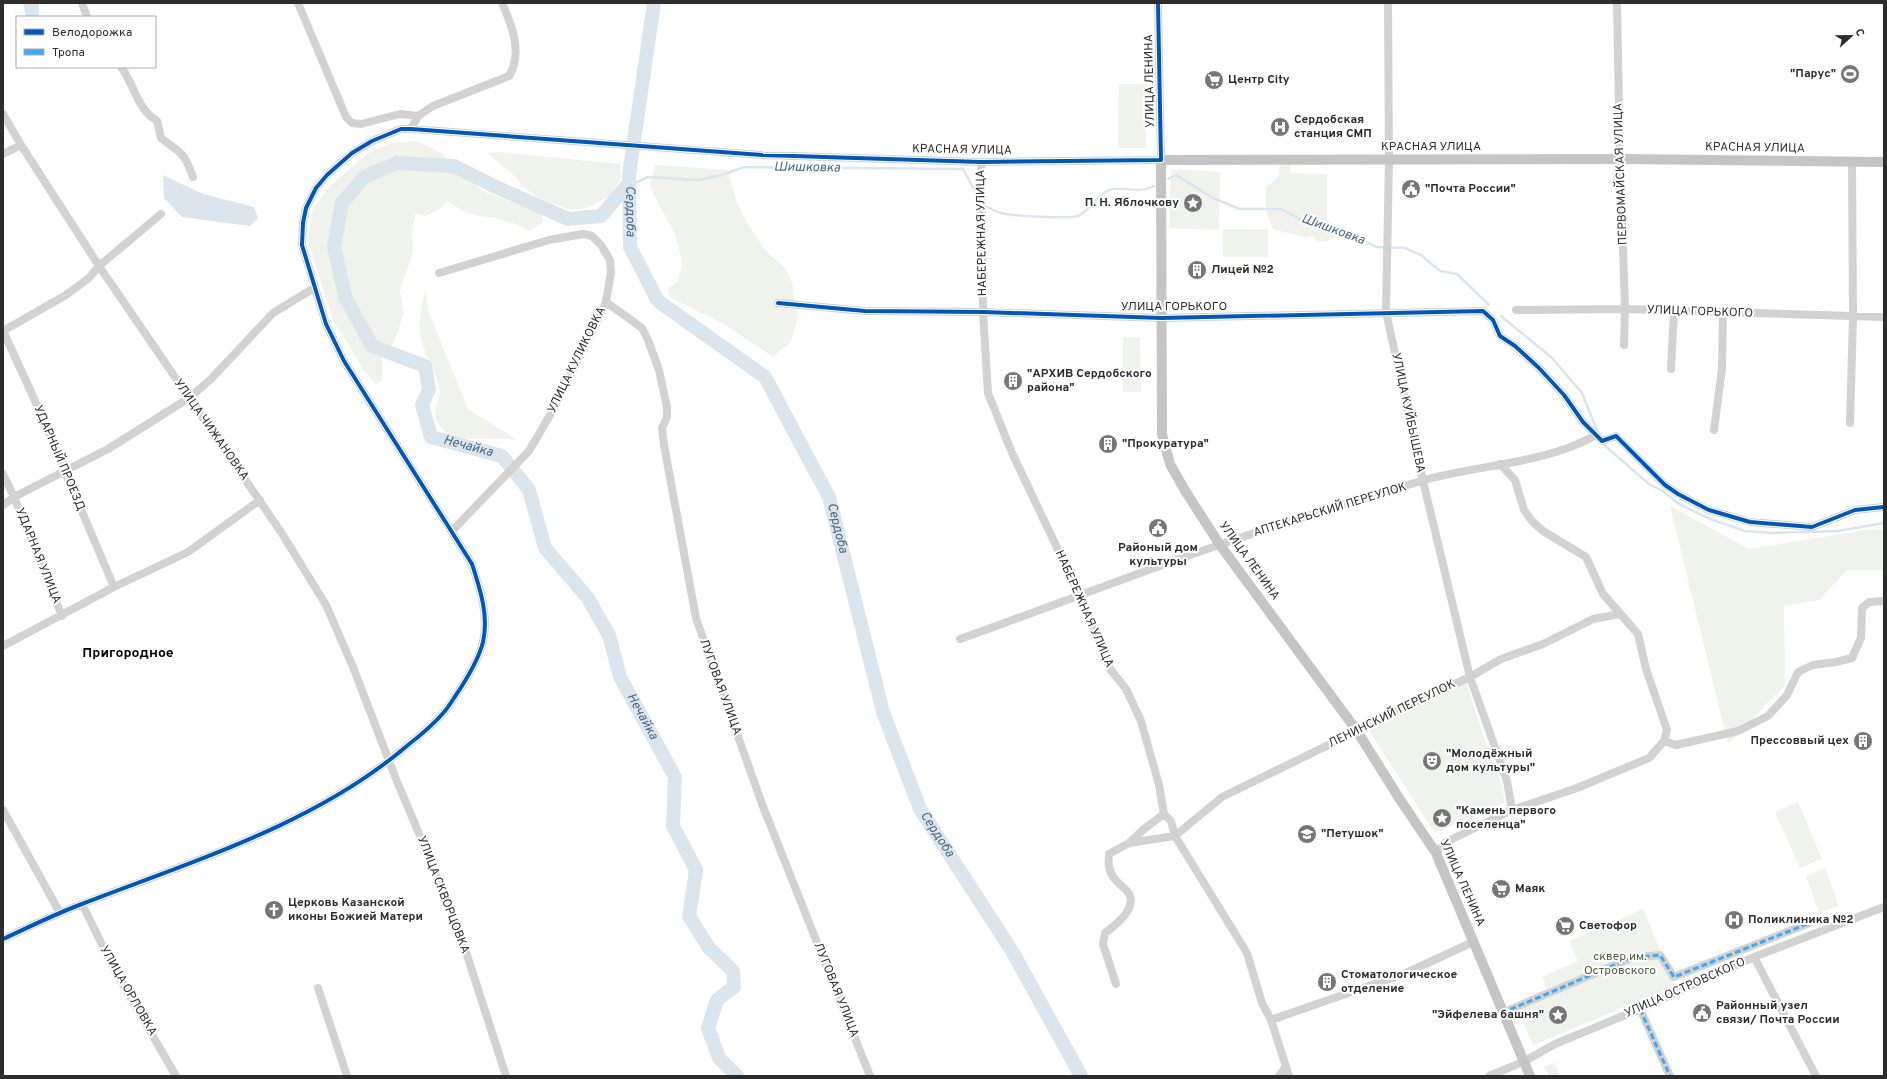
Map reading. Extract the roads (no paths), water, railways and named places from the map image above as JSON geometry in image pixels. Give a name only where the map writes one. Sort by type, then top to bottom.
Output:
[{"type":"main road","name":"КРАСНАЯ УЛИЦА","points":[[1161,160],[1620,159],[1884,162]]},
{"type":"main road","name":"УЛИЦА ЛЕНИНА","points":[[1161,160],[1162,434],[1170,464],[1184,489],[1220,545],[1357,731],[1398,798],[1436,853],[1456,896],[1522,1062],[1530,1076]]},
{"type":"street","points":[[82,3],[87,16]]},
{"type":"street","points":[[298,3],[346,117],[352,124],[361,124],[400,114],[418,116]]},
{"type":"street","points":[[411,129],[418,116],[454,97],[509,76],[516,61],[516,50],[502,3]]},
{"type":"street","name":"УЛИЦА ЛЕНИНА","points":[[1158,3],[1161,160]]},
{"type":"street","name":"УЛИЦА КУЙБЫШЕВА","points":[[1388,3],[1389,160],[1386,312],[1423,481],[1470,677],[1507,781],[1512,810]]},
{"type":"street","name":"ПЕРВОМАЙСКАЯ УЛИЦА","points":[[1617,3],[1625,309],[1624,345]]},
{"type":"street","points":[[122,68],[130,82],[138,101],[157,121],[161,138],[180,151],[186,158],[193,177]]},
{"type":"street","name":"УЛИЦА ЧИЖАНОВКА","points":[[3,114],[21,145],[99,266],[260,500],[326,605],[353,667],[390,761]]},
{"type":"street","name":"КРАСНАЯ УЛИЦА","points":[[3,939],[60,913],[207,856],[273,828],[327,801],[390,761],[445,712],[469,675],[482,642],[485,620],[483,599],[472,564],[344,362],[326,324],[302,245],[303,223],[306,208],[316,188],[327,175],[352,153],[390,133],[401,129],[411,129],[762,155],[981,162],[1161,160]]},
{"type":"street","points":[[3,154],[21,145]]},
{"type":"street","name":"НАБЕРЕЖНАЯ УЛИЦА","points":[[981,162],[984,312],[988,393],[1012,453],[1080,596],[1110,669],[1126,689],[1141,721],[1164,814],[1171,820],[1175,836],[1247,953],[1262,1004],[1271,1020],[1289,1076]]},
{"type":"street","points":[[1850,423],[1853,317],[1852,162]]},
{"type":"street","points":[[3,331],[66,295],[89,278],[99,266],[161,214]]},
{"type":"street","name":"УЛИЦА КУЛИКОВКА","points":[[439,273],[549,240],[583,234],[592,236],[602,245],[610,260],[611,272],[606,302],[553,410],[529,451],[452,531]]},
{"type":"street","points":[[3,506],[14,497],[108,449],[189,398],[212,379],[273,312],[314,288]]},
{"type":"street","name":"ЛУГОВАЯ УЛИЦА","points":[[606,302],[642,328],[659,370],[667,407],[666,417],[662,428],[664,445],[696,618],[762,804],[870,1076]]},
{"type":"street","name":"УЛИЦА ГОРЬКОГО","points":[[778,303],[865,311],[984,312],[1162,318],[1483,311],[1493,320],[1500,336],[1515,346],[1539,368],[1564,394],[1583,422],[1598,437]]},
{"type":"street","name":"УЛИЦА ГОРЬКОГО","points":[[1516,310],[1625,309],[1884,317]]},
{"type":"street","points":[[1671,369],[1674,311]]},
{"type":"street","points":[[1714,430],[1722,368],[1723,312]]},
{"type":"street","name":"УДАРНЫЙ ПРОЕЗД","points":[[3,331],[114,587]]},
{"type":"street","points":[[1598,437],[1616,436],[1665,485],[1678,494],[1709,510],[1750,522],[1812,527],[1855,510],[1884,507]]},
{"type":"street","name":"АПТЕКАРЬСКИЙ ПЕРЕУЛОК","points":[[960,639],[1220,545],[1423,481],[1500,464],[1532,459],[1598,437]]},
{"type":"street","points":[[1436,853],[1444,843],[1512,810],[1577,788],[1649,758],[1664,740],[1667,730],[1646,669],[1638,634],[1603,594],[1586,557],[1543,530],[1532,521],[1524,510],[1515,480],[1500,464]]},
{"type":"street","name":"УДАРНАЯ УЛИЦА","points":[[3,474],[14,497],[62,616]]},
{"type":"street","points":[[3,646],[62,616],[114,587],[188,552],[260,500]]},
{"type":"street","points":[[1664,740],[1676,745],[1738,731],[1768,716],[1787,695],[1798,672],[1813,664],[1836,662],[1852,658],[1861,638],[1862,608],[1869,602],[1884,601]]},
{"type":"street","name":"ЛЕНИНСКИЙ ПЕРЕУЛОК","points":[[1175,836],[1222,797],[1357,731],[1365,725],[1470,677],[1501,659],[1543,644],[1593,619],[1620,614]]},
{"type":"street","name":"УЛИЦА СКВОРЦОВКА","points":[[390,761],[457,924],[506,1076]]},
{"type":"street","points":[[3,810],[60,913]]},
{"type":"street","points":[[1116,984],[1103,944],[1105,933],[1119,923],[1128,909],[1130,900],[1128,892],[1117,883],[1109,868],[1109,854],[1129,843],[1144,829],[1164,814]]},
{"type":"street","points":[[1129,843],[1175,836]]},
{"type":"street","name":"УЛИЦА ОРЛОВКА","points":[[82,904],[114,969],[176,1076]]},
{"type":"street","name":"УЛИЦА ОСТРОВСКОГО","points":[[1489,1076],[1522,1062],[1555,1044],[1640,1009],[1754,957],[1884,907]]},
{"type":"street","points":[[1502,1013],[1631,958],[1660,955],[1674,977],[1817,920]]},
{"type":"street","points":[[1271,1020],[1406,973],[1473,942]]},
{"type":"street","points":[[1754,957],[1816,1076]]},
{"type":"street","points":[[318,988],[347,1076]]},
{"type":"street","points":[[1640,1009],[1670,1076]]},
{"type":"street","points":[[1279,1076],[1286,1066]]},
{"type":"waterway","name":"Сердоба","points":[[654,3],[629,175],[630,247],[658,301],[765,377],[829,497],[883,712],[920,809],[1012,951],[1081,1076]]},
{"type":"waterway","name":"Нечайка","points":[[629,183],[601,216],[568,219],[498,188],[454,166],[397,163],[364,177],[342,203],[334,247],[346,299],[372,346],[425,366],[429,389],[422,405],[431,437],[502,456],[529,490],[545,548],[587,597],[609,635],[620,677],[675,777],[673,826],[696,870],[689,916],[709,948],[733,971],[734,987],[717,1000],[708,1028],[719,1058],[737,1076]]},
{"type":"waterway","name":"Шишковка","points":[[629,186],[648,177],[698,180],[722,175],[744,167],[963,169],[976,193]]},
{"type":"waterway","name":"Шишковка","points":[[1168,179],[1176,175],[1213,198],[1240,209],[1281,209],[1314,226],[1338,230],[1377,247],[1405,248],[1421,255],[1440,271],[1457,274],[1489,305]]},
{"type":"waterway","name":"Шишковка","points":[[987,207],[999,213],[1007,214],[1041,217],[1073,217],[1078,216],[1087,210],[1103,193],[1108,190],[1143,190],[1154,186]]},
{"type":"waterway","points":[[1501,316],[1552,358],[1582,393],[1598,433]]},
{"type":"waterway","name":"Шишковка","points":[[1602,443],[1649,484],[1663,491],[1679,504],[1710,519],[1745,531],[1773,533],[1838,531],[1884,523]]},
{"type":"place","name":"\"Парус\"","points":[[1850,74]]},
{"type":"place","name":"Центр City","points":[[1214,80]]},
{"type":"place","name":"Сердобская станция СМП","points":[[1280,127]]},
{"type":"place","name":"\"Почта России\"","points":[[1411,189]]},
{"type":"place","name":"П. Н. Яблочкову","points":[[1193,203]]},
{"type":"place","name":"Лицей №2","points":[[1197,270]]},
{"type":"place","name":"\"АРХИВ Сердобского района\"","points":[[1013,381]]},
{"type":"place","name":"\"Прокуратура\"","points":[[1108,444]]},
{"type":"place","name":"Районый дом культуры","points":[[1158,528]]},
{"type":"place","name":"Прессоввый цех","points":[[1863,741]]},
{"type":"place","name":"\"Молодёжный дом культуры\"","points":[[1432,761]]},
{"type":"place","name":"\"Камень первого поселенца\"","points":[[1442,818]]},
{"type":"place","name":"\"Петушок\"","points":[[1307,834]]},
{"type":"place","name":"Maяк","points":[[1501,889]]},
{"type":"place","name":"Церковь Казанской иконы Божией Матери","points":[[274,910]]},
{"type":"place","name":"Поликлиника №2","points":[[1734,920]]},
{"type":"place","name":"Светофор","points":[[1565,926]]},
{"type":"place","name":"Стоматологическое отделение","points":[[1327,982]]},
{"type":"place","name":"Районный узел связи/ Почта России","points":[[1702,1013]]},
{"type":"place","name":"\"Эйфелева башня\"","points":[[1558,1015]]},
{"type":"district","name":"Пригородное","points":[[128,653]]},
{"type":"park label","name":"сквер им. Островского","points":[[1620,964]]}]
